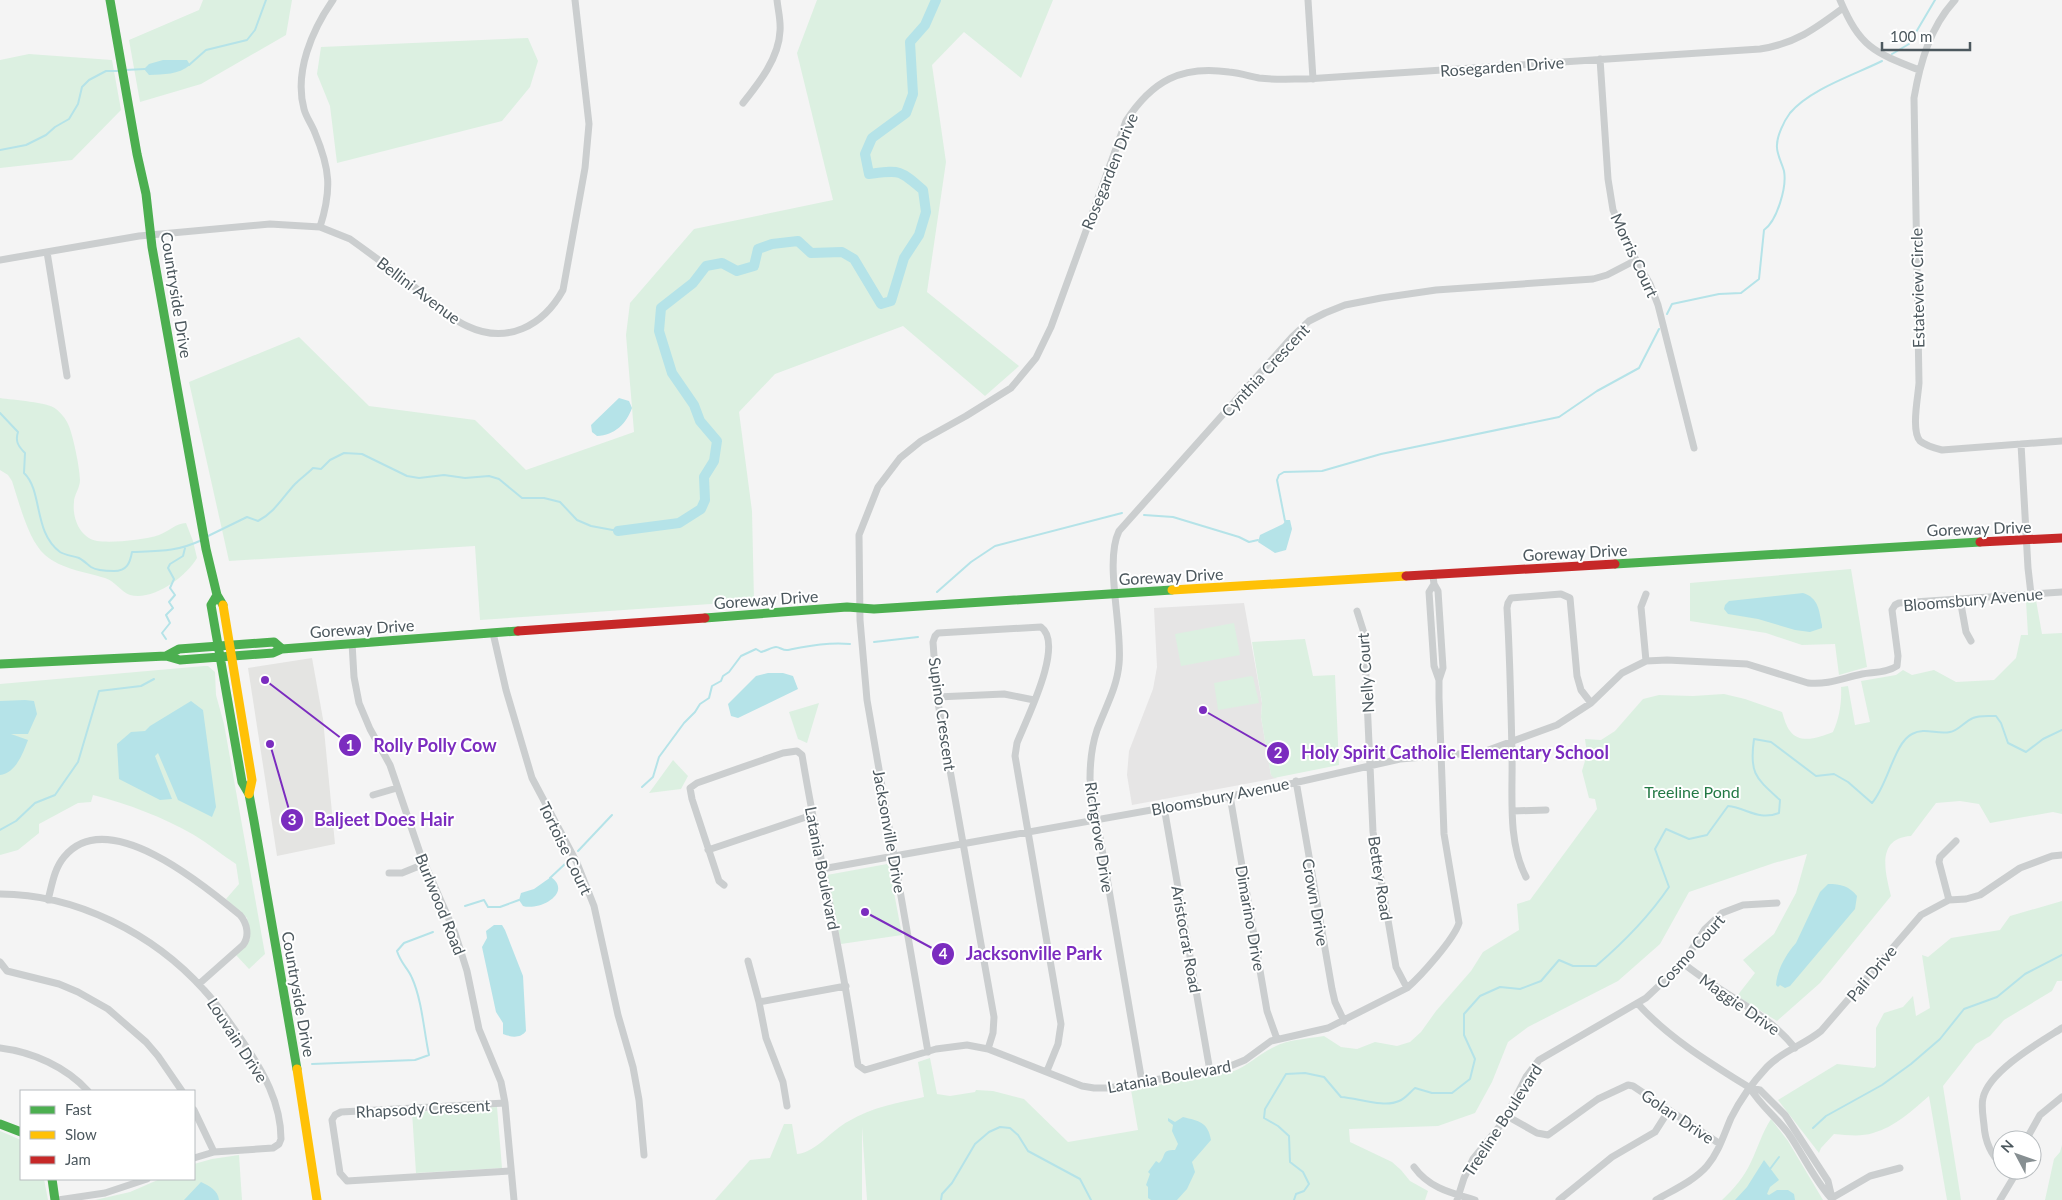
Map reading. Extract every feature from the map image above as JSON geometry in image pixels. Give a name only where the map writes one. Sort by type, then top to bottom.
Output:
[{"type":"street","name":"Countryside Drive","points":[[110,0],[137,154],[146,194],[152,247],[202,528],[217,595],[222,604],[232,656],[252,780],[249,794]]},
{"type":"street","points":[[320,227],[326,208],[329,184],[326,162],[304,109],[301,91],[304,61],[312,36],[333,0]]},
{"type":"street","name":"Bellini Avenue","points":[[0,260],[152,234],[270,224],[305,224],[330,230],[357,244],[466,326],[482,331],[511,333],[524,328],[542,319],[556,303],[563,290],[585,168],[589,124],[575,0]]},
{"type":"street","points":[[743,104],[778,49],[780,30],[777,0]]},
{"type":"street","points":[[1308,0],[1313,79]]},
{"type":"street","points":[[1840,0],[1857,33],[1870,47],[1882,56],[1919,70]]},
{"type":"street","name":"Estateview Circle","points":[[1955,0],[1937,24],[1926,47],[1919,70],[1914,98],[1913,129],[1919,383],[1915,430],[1919,440],[1930,447],[1942,450],[2062,441]]},
{"type":"street","name":"Rosegarden Drive","points":[[860,608],[859,535],[878,487],[890,470],[920,440],[966,416],[1011,388],[1036,358],[1051,327],[1126,121],[1144,96],[1172,77],[1200,69],[1262,78],[1313,79],[1760,49],[1779,46],[1800,38],[1843,8]]},
{"type":"street","name":"Morris Court","points":[[1600,59],[1608,178],[1613,210],[1636,260],[1650,284],[1658,305],[1694,448]]},
{"type":"street","points":[[47,252],[67,376]]},
{"type":"street","name":"Cynthia Crescent","points":[[1116,595],[1114,548],[1119,531],[1292,337],[1310,321],[1345,305],[1381,298],[1436,290],[1593,279],[1607,276],[1636,260]]},
{"type":"street","points":[[2021,444],[2032,594]]},
{"type":"street","name":"Goreway Drive","points":[[0,664],[166,656],[180,660],[273,653],[282,648],[847,607],[874,609],[1433,580],[1958,542],[2027,541],[2062,538]]},
{"type":"street","name":"Latania Boulevard","points":[[708,850],[690,794],[690,788],[693,784],[783,753],[797,751],[802,755],[822,869],[846,986],[857,1060],[861,1069],[870,1070],[928,1052],[961,1045],[988,1049],[1082,1086],[1094,1088],[1109,1088],[1210,1071],[1237,1064],[1277,1039],[1328,1028],[1407,988],[1416,980],[1455,932],[1459,923],[1444,834],[1439,680],[1443,668],[1438,591],[1433,580]]},
{"type":"street","name":"Bloomsbury Avenue","points":[[822,869],[1230,796],[1400,759],[1478,753],[1552,728],[1591,704],[1622,673],[1646,661],[1667,660],[1740,664],[1808,683],[1837,682],[1892,669],[1897,666],[1898,656],[1892,610],[1895,605],[1904,602],[2062,592]]},
{"type":"street","points":[[1526,877],[1520,865],[1514,831],[1511,664],[1507,608],[1512,598],[1561,594],[1570,598],[1577,676],[1581,690],[1591,704]]},
{"type":"street","points":[[1646,594],[1641,607],[1646,661]]},
{"type":"street","name":"Countryside Drive","points":[[217,595],[212,605],[220,657],[242,782],[249,794],[291,1030],[317,1200]]},
{"type":"street","name":"Richgrove Drive","points":[[1116,595],[1120,646],[1119,666],[1115,686],[1097,730],[1090,762],[1090,779],[1142,1082]]},
{"type":"street","points":[[1960,599],[1966,632],[1971,641]]},
{"type":"street","name":"Jacksonville Drive","points":[[860,608],[867,700],[928,1052]]},
{"type":"street","name":"Nelly Court","points":[[1357,611],[1364,633],[1370,766]]},
{"type":"street","name":"Supino Crescent","points":[[988,1049],[993,1034],[994,1017],[937,697],[933,642],[934,636],[938,633],[1041,627],[1047,630],[1050,651],[1015,752],[1016,772],[1061,1024],[1058,1044],[1047,1071]]},
{"type":"street","name":"Tortoise Court","points":[[493,633],[506,690],[532,778],[577,863],[594,906],[618,1015],[638,1092],[644,1155]]},
{"type":"street","name":"Goreway Drive","points":[[166,656],[179,649],[274,642],[282,648]]},
{"type":"street","name":"Burlwood Road","points":[[352,643],[354,677],[359,703],[370,729],[385,754],[424,864],[456,933],[467,971],[476,1019],[483,1040],[499,1074],[505,1103],[514,1200]]},
{"type":"street","points":[[937,697],[1004,694],[1034,700]]},
{"type":"street","name":"Bettey Road","points":[[1370,766],[1373,832],[1397,971],[1407,988]]},
{"type":"street","name":"Crown Drive","points":[[1296,781],[1332,989],[1344,1021]]},
{"type":"street","points":[[373,795],[397,788]]},
{"type":"street","name":"Dimarino Drive","points":[[1230,796],[1267,1011],[1277,1039]]},
{"type":"street","name":"Aristocrat Road","points":[[1164,807],[1210,1071]]},
{"type":"street","points":[[1513,811],[1546,810]]},
{"type":"street","points":[[724,885],[719,881],[708,850],[812,815]]},
{"type":"street","points":[[48,900],[58,866],[68,852],[85,842],[100,838],[112,839],[142,850],[164,861],[221,899],[240,915],[245,925],[247,936],[243,945],[199,984]]},
{"type":"street","points":[[1949,900],[1939,862],[1940,857],[1956,841]]},
{"type":"street","name":"Pali Drive","points":[[1656,1200],[1699,1174],[1712,1160],[1733,1114],[1750,1088],[1772,1062],[1814,1037],[1828,1024],[1916,919],[1927,910],[1949,900],[1966,899],[1980,895],[2020,868],[2052,856],[2062,855]]},
{"type":"street","points":[[389,873],[402,873],[424,864]]},
{"type":"street","name":"Louvain Drive","points":[[0,894],[48,900],[96,915],[128,930],[165,954],[199,984],[222,1011],[261,1070],[274,1100],[281,1134],[279,1144],[273,1148],[214,1152],[195,1158]]},
{"type":"street","name":"Cosmo Court","points":[[1638,1004],[1683,963],[1705,929],[1722,913],[1743,904],[1777,903]]},
{"type":"street","points":[[748,961],[760,1002],[766,1038],[783,1082],[787,1106]]},
{"type":"street","points":[[0,962],[7,971],[59,984],[78,992],[108,1010],[146,1042],[168,1069],[181,1090]]},
{"type":"street","name":"Maggie Drive","points":[[1683,963],[1778,1028],[1795,1048]]},
{"type":"street","points":[[760,1002],[846,986]]},
{"type":"street","points":[[1638,1004],[1652,1020],[1672,1037],[1750,1088],[1756,1098],[1789,1134],[1820,1186],[1832,1199],[1870,1176],[1900,1168]]},
{"type":"street","name":"Treeline Boulevard","points":[[1458,1198],[1464,1178],[1473,1159],[1508,1116],[1526,1077],[1539,1060],[1638,1004]]},
{"type":"street","points":[[1992,1154],[1986,1140],[1983,1097],[1992,1081],[2007,1066],[2024,1052],[2062,1028]]},
{"type":"street","points":[[0,1048],[27,1053],[49,1062],[87,1090]]},
{"type":"street","name":"Golan Drive","points":[[1508,1116],[1537,1133],[1548,1135],[1598,1100],[1628,1085],[1633,1086],[1720,1144]]},
{"type":"street","points":[[2032,1130],[2040,1116],[2062,1097]]},
{"type":"street","name":"Rhapsody Crescent","points":[[505,1103],[342,1112],[335,1115],[332,1120],[340,1173],[346,1181],[511,1172]]},
{"type":"street","points":[[1559,1200],[1612,1157],[1654,1132],[1669,1110]]},
{"type":"street","points":[[195,1112],[214,1152]]},
{"type":"street","points":[[0,1124],[20,1132]]},
{"type":"street","points":[[1414,1167],[1423,1179],[1458,1198],[1475,1200]]},
{"type":"street","points":[[52,1180],[57,1200],[105,1193],[134,1181]]},
{"type":"street","points":[[2000,1200],[2013,1180]]},
{"type":"shaded area","points":[[1244,603],[1262,703],[1261,717],[1271,775],[1277,778],[1132,805],[1127,775],[1129,751],[1153,689],[1157,667],[1154,608]]},
{"type":"shaded area","points":[[312,658],[323,719],[335,844],[277,856],[248,668]]},
{"type":"green space","points":[[203,0],[292,0],[286,35],[201,84],[140,102],[129,40],[199,10]]},
{"type":"green space","points":[[817,0],[1053,0],[1021,78],[964,32],[932,65],[946,162],[927,292],[1019,366],[985,396],[903,326],[775,374],[739,412],[752,511],[754,601],[480,620],[475,546],[229,561],[189,382],[299,337],[369,406],[475,420],[526,470],[634,432],[626,335],[630,303],[694,229],[833,200],[797,53]]},
{"type":"green space","points":[[528,38],[538,61],[530,87],[502,121],[337,163],[330,106],[317,74],[321,47]]},
{"type":"green space","points":[[29,54],[112,60],[121,110],[72,160],[0,168],[0,60]]},
{"type":"green space","points":[[0,398],[38,403],[52,407],[66,420],[74,443],[80,475],[80,483],[74,499],[74,514],[78,526],[86,536],[104,542],[137,540],[159,535],[179,524],[186,523],[197,558],[185,573],[158,591],[139,596],[130,595],[109,579],[58,564],[45,555],[29,531],[12,481],[8,475],[0,470]]},
{"type":"green space","points":[[1851,569],[1867,667],[1839,675],[1835,644],[1802,645],[1766,633],[1690,621],[1690,583]]},
{"type":"green space","name":"Treeline Pond","points":[[2036,600],[2042,634],[2062,633],[2062,814],[2053,812],[1990,823],[1979,804],[1960,801],[1936,803],[1911,836],[1900,838],[1892,843],[1888,850],[1885,867],[1891,896],[1820,983],[1777,1021],[1737,996],[1755,973],[1743,960],[1774,934],[1796,893],[1807,854],[1774,863],[1689,892],[1660,944],[1618,981],[1528,1027],[1508,1042],[1492,1082],[1475,1113],[1438,1126],[1349,1129],[1350,1142],[1392,1162],[1410,1181],[1428,1191],[1425,1200],[867,1200],[862,1127],[862,1200],[715,1200],[750,1160],[770,1158],[784,1124],[792,1124],[797,1154],[811,1149],[842,1125],[858,1116],[885,1106],[924,1097],[918,1062],[930,1058],[937,1094],[950,1096],[975,1092],[976,1090],[993,1091],[1024,1099],[1068,1142],[1138,1130],[1131,1090],[1234,1071],[1286,1042],[1324,1036],[1341,1047],[1357,1049],[1375,1042],[1397,1046],[1410,1042],[1421,1032],[1436,1011],[1471,971],[1483,952],[1519,930],[1517,904],[1530,900],[1597,809],[1595,799],[1589,798],[1582,771],[1587,754],[1585,739],[1601,740],[1615,731],[1643,699],[1659,695],[1693,696],[1724,694],[1745,699],[1782,712],[1787,727],[1794,735],[1799,738],[1810,739],[1833,732],[1840,711],[1841,687],[1848,686],[1855,725],[1870,722],[1861,681],[1896,675],[1903,670],[1912,675],[1934,670],[1956,682],[1994,680],[2016,658],[2021,635],[2028,635],[2026,601]]},
{"type":"green space","points":[[1234,623],[1240,655],[1181,666],[1175,634]]},
{"type":"green space","points":[[1305,639],[1313,676],[1335,675],[1339,765],[1274,778],[1271,775],[1261,717],[1262,703],[1252,642]]},
{"type":"green space","points":[[208,666],[215,672],[216,695],[224,724],[265,954],[249,969],[236,955],[250,939],[247,918],[226,899],[239,884],[236,864],[200,838],[170,822],[132,807],[93,795],[91,802],[78,803],[39,824],[39,833],[18,850],[0,855],[0,684]]},
{"type":"green space","points":[[1253,677],[1259,703],[1218,710],[1214,683]]},
{"type":"green space","points":[[819,703],[807,743],[798,739],[789,712]]},
{"type":"green space","points":[[673,760],[688,776],[681,789],[649,793]]},
{"type":"green space","points":[[887,864],[889,866],[902,935],[841,944],[827,875]]},
{"type":"green space","points":[[2062,901],[2062,981],[2057,981],[2052,991],[2004,1020],[1990,1036],[1976,1044],[1943,1086],[1961,1200],[1947,1200],[1929,1096],[1889,1127],[1864,1135],[1834,1134],[1821,1148],[1819,1153],[1778,1100],[1837,1064],[1874,1068],[1876,1066],[1876,1028],[1884,1013],[1903,1007],[1913,996],[1916,1016],[1930,1008],[1922,955],[1928,957],[1951,938],[2000,930],[2010,916]]},
{"type":"green space","points":[[497,1107],[502,1168],[416,1173],[412,1112]]},
{"type":"green space","points":[[1771,1119],[1788,1141],[1823,1200],[1722,1200],[1745,1173]]},
{"type":"green space","points":[[0,1131],[20,1140],[20,1180],[44,1180],[48,1200],[0,1200]]},
{"type":"green space","points":[[2062,1145],[2062,1200],[2045,1200],[2054,1159],[2060,1152]]},
{"type":"green space","points":[[239,1155],[242,1200],[95,1200],[130,1192],[158,1180],[195,1180],[195,1164]]},
{"type":"water","points":[[163,60],[187,60],[190,65],[181,71],[165,74],[149,75],[144,69],[149,64]]},
{"type":"water","points":[[619,398],[629,401],[632,408],[627,419],[614,431],[597,436],[592,432],[591,425]]},
{"type":"water","points":[[1286,520],[1290,520],[1292,529],[1286,550],[1275,553],[1258,542],[1260,535],[1283,524]]},
{"type":"water","points":[[1803,593],[1815,602],[1819,610],[1822,628],[1810,632],[1795,630],[1758,619],[1728,614],[1724,609],[1729,601]]},
{"type":"water","points":[[768,673],[783,673],[793,676],[798,689],[738,718],[731,716],[728,704],[756,676]]},
{"type":"water","points":[[0,701],[34,701],[37,714],[28,734],[11,734],[28,740],[15,766],[10,771],[0,775]]},
{"type":"water","points":[[191,701],[203,710],[216,807],[212,817],[178,800],[158,753],[155,756],[172,799],[160,800],[119,779],[117,744],[131,732],[145,731]]},
{"type":"water","points":[[551,877],[557,883],[556,895],[537,906],[523,906],[519,900],[521,893],[534,889]]},
{"type":"water","points":[[1828,884],[1837,884],[1851,890],[1857,896],[1855,909],[1790,986],[1785,988],[1780,985],[1778,987],[1776,985],[1778,974],[1783,962],[1796,943],[1820,892]]},
{"type":"water","points":[[494,925],[502,925],[505,930],[523,976],[526,1031],[518,1036],[503,1034],[503,1023],[496,1012],[482,947],[487,938],[486,931]]},
{"type":"water","points":[[1183,1117],[1202,1123],[1208,1129],[1211,1140],[1192,1162],[1195,1172],[1187,1189],[1177,1200],[1151,1200],[1148,1198],[1148,1187],[1146,1185],[1150,1174],[1148,1172],[1156,1161],[1159,1163],[1165,1152],[1175,1150],[1178,1144],[1172,1131],[1173,1125],[1168,1121],[1168,1118],[1175,1122]]},
{"type":"water","points":[[1764,1160],[1779,1180],[1770,1187],[1767,1194],[1769,1195],[1777,1190],[1788,1190],[1794,1194],[1795,1200],[1735,1200],[1747,1187]]},
{"type":"water","points":[[201,1182],[215,1191],[219,1200],[184,1200]]},
{"type":"waterway","points":[[189,65],[206,50],[247,40],[255,30],[266,0]]},
{"type":"waterway","points":[[618,531],[679,523],[701,509],[705,500],[704,477],[714,461],[717,441],[700,421],[694,405],[672,373],[659,331],[661,308],[693,283],[706,266],[722,263],[737,271],[754,266],[758,249],[772,244],[798,241],[811,253],[842,252],[854,259],[881,304],[891,301],[904,258],[919,235],[926,212],[923,190],[909,178],[899,173],[869,174],[865,154],[872,138],[906,113],[913,94],[910,42],[925,25],[936,0]]},
{"type":"waterway","points":[[1892,54],[1909,44],[1935,0]]},
{"type":"waterway","points":[[1667,314],[1672,304],[1719,294],[1741,293],[1759,279],[1764,230],[1769,226],[1777,212],[1784,186],[1784,171],[1778,155],[1777,141],[1785,120],[1799,104],[1809,97],[1833,83],[1882,61]]},
{"type":"waterway","points":[[125,70],[145,69]]},
{"type":"waterway","points":[[0,150],[26,145],[46,135],[69,119],[78,104],[82,87],[89,80],[106,71],[120,71]]},
{"type":"waterway","points":[[1285,521],[1277,480],[1279,475],[1284,472],[1322,471],[1381,454],[1559,417],[1597,391],[1639,368],[1659,329]]},
{"type":"waterway","points":[[0,413],[18,432],[18,443],[25,453],[24,473],[34,490],[46,534],[51,544],[60,552],[79,558],[96,569],[118,571],[127,566],[132,552],[176,549],[202,540]]},
{"type":"waterway","points":[[206,537],[247,517],[258,521],[274,509],[295,484],[313,468],[321,469],[330,460],[344,453],[362,454],[407,476],[419,478],[444,475],[465,478],[489,476],[499,479],[522,498],[544,498],[560,502],[577,520],[591,526],[618,531]]},
{"type":"waterway","points":[[937,592],[971,562],[995,546],[1122,513]]},
{"type":"waterway","points":[[1144,515],[1173,517],[1239,537],[1249,542],[1258,540]]},
{"type":"waterway","points":[[166,639],[162,633],[170,623],[166,615],[173,608],[169,602],[175,595],[170,588],[174,579],[168,568],[170,564],[183,556],[185,548]]},
{"type":"waterway","points":[[874,642],[918,637]]},
{"type":"waterway","points":[[642,787],[653,777],[659,757],[684,723],[700,704],[709,698],[712,686],[721,681],[723,676],[729,672],[741,656],[756,649],[761,652],[776,647],[786,650],[826,644],[850,644]]},
{"type":"waterway","points":[[0,830],[16,821],[35,803],[55,795],[78,762],[99,691],[141,686],[154,679]]},
{"type":"waterway","points":[[1294,1200],[1296,1194],[1304,1191],[1309,1184],[1303,1172],[1290,1162],[1289,1136],[1278,1126],[1264,1118],[1265,1109],[1286,1074],[1305,1073],[1324,1077],[1341,1097],[1379,1103],[1399,1101],[1415,1088],[1432,1093],[1452,1093],[1470,1079],[1475,1059],[1464,1035],[1464,1014],[1480,996],[1500,987],[1520,989],[1541,981],[1559,960],[1573,966],[1596,966],[1616,948],[1644,919],[1669,887],[1655,849],[1666,829],[1689,839],[1707,835],[1728,806],[1765,816],[1779,813],[1780,800],[1765,786],[1756,774],[1753,760],[1754,739],[1771,742],[1816,776],[1834,774],[1848,782],[1872,803],[1878,795],[1900,746],[1912,734],[1917,732],[1950,732],[1975,717],[1996,716],[2001,723],[2008,743],[2026,752],[2043,739],[2062,730]]},
{"type":"waterway","points":[[578,851],[612,815]]},
{"type":"waterway","points":[[550,878],[566,863]]},
{"type":"waterway","points":[[465,906],[484,900],[488,907],[500,907],[519,900]]},
{"type":"waterway","points":[[312,1064],[415,1060],[429,1055],[415,987],[397,951],[404,943],[433,932]]},
{"type":"waterway","points":[[1813,1128],[1826,1116],[1882,1085],[1911,1064],[1940,1039],[1964,1009],[1997,997],[2025,974],[2062,955]]},
{"type":"waterway","points":[[941,1200],[942,1194],[952,1183],[975,1144],[989,1132],[1000,1127],[1010,1128],[1018,1135],[1028,1151],[1080,1179],[1091,1200]]},
{"type":"waterway","points":[[1770,1169],[1779,1157]]},
{"type":"traffic: fast","points":[[110,0],[137,154],[146,194],[152,247],[206,549],[217,595],[223,605]]},
{"type":"traffic: fast","points":[[1615,564],[1980,542]]},
{"type":"traffic: fast","points":[[705,618],[847,607],[874,609],[1172,590]]},
{"type":"traffic: fast","points":[[217,595],[211,605],[242,782],[249,794],[297,1069]]},
{"type":"traffic: fast","points":[[0,664],[166,656],[180,660],[273,653],[282,649],[518,631]]},
{"type":"traffic: fast","points":[[166,656],[179,649],[274,642],[282,649]]},
{"type":"traffic: fast","points":[[0,1124],[20,1132]]},
{"type":"traffic: fast","points":[[52,1180],[55,1200]]},
{"type":"traffic: slow","points":[[1172,590],[1406,576]]},
{"type":"traffic: slow","points":[[223,605],[252,780],[249,794]]},
{"type":"traffic: slow","points":[[297,1069],[317,1200]]},
{"type":"traffic: jam","points":[[1980,542],[2062,538]]},
{"type":"traffic: jam","points":[[1406,576],[1615,564]]},
{"type":"traffic: jam","points":[[518,631],[705,618]]},
{"type":"place","name":"Rolly Polly Cow","points":[[265,680]]},
{"type":"place","name":"Holy Spirit Catholic Elementary School","points":[[1203,710]]},
{"type":"place","name":"Baljeet Does Hair","points":[[270,744]]},
{"type":"place","name":"Jacksonville Park","points":[[865,912]]}]
